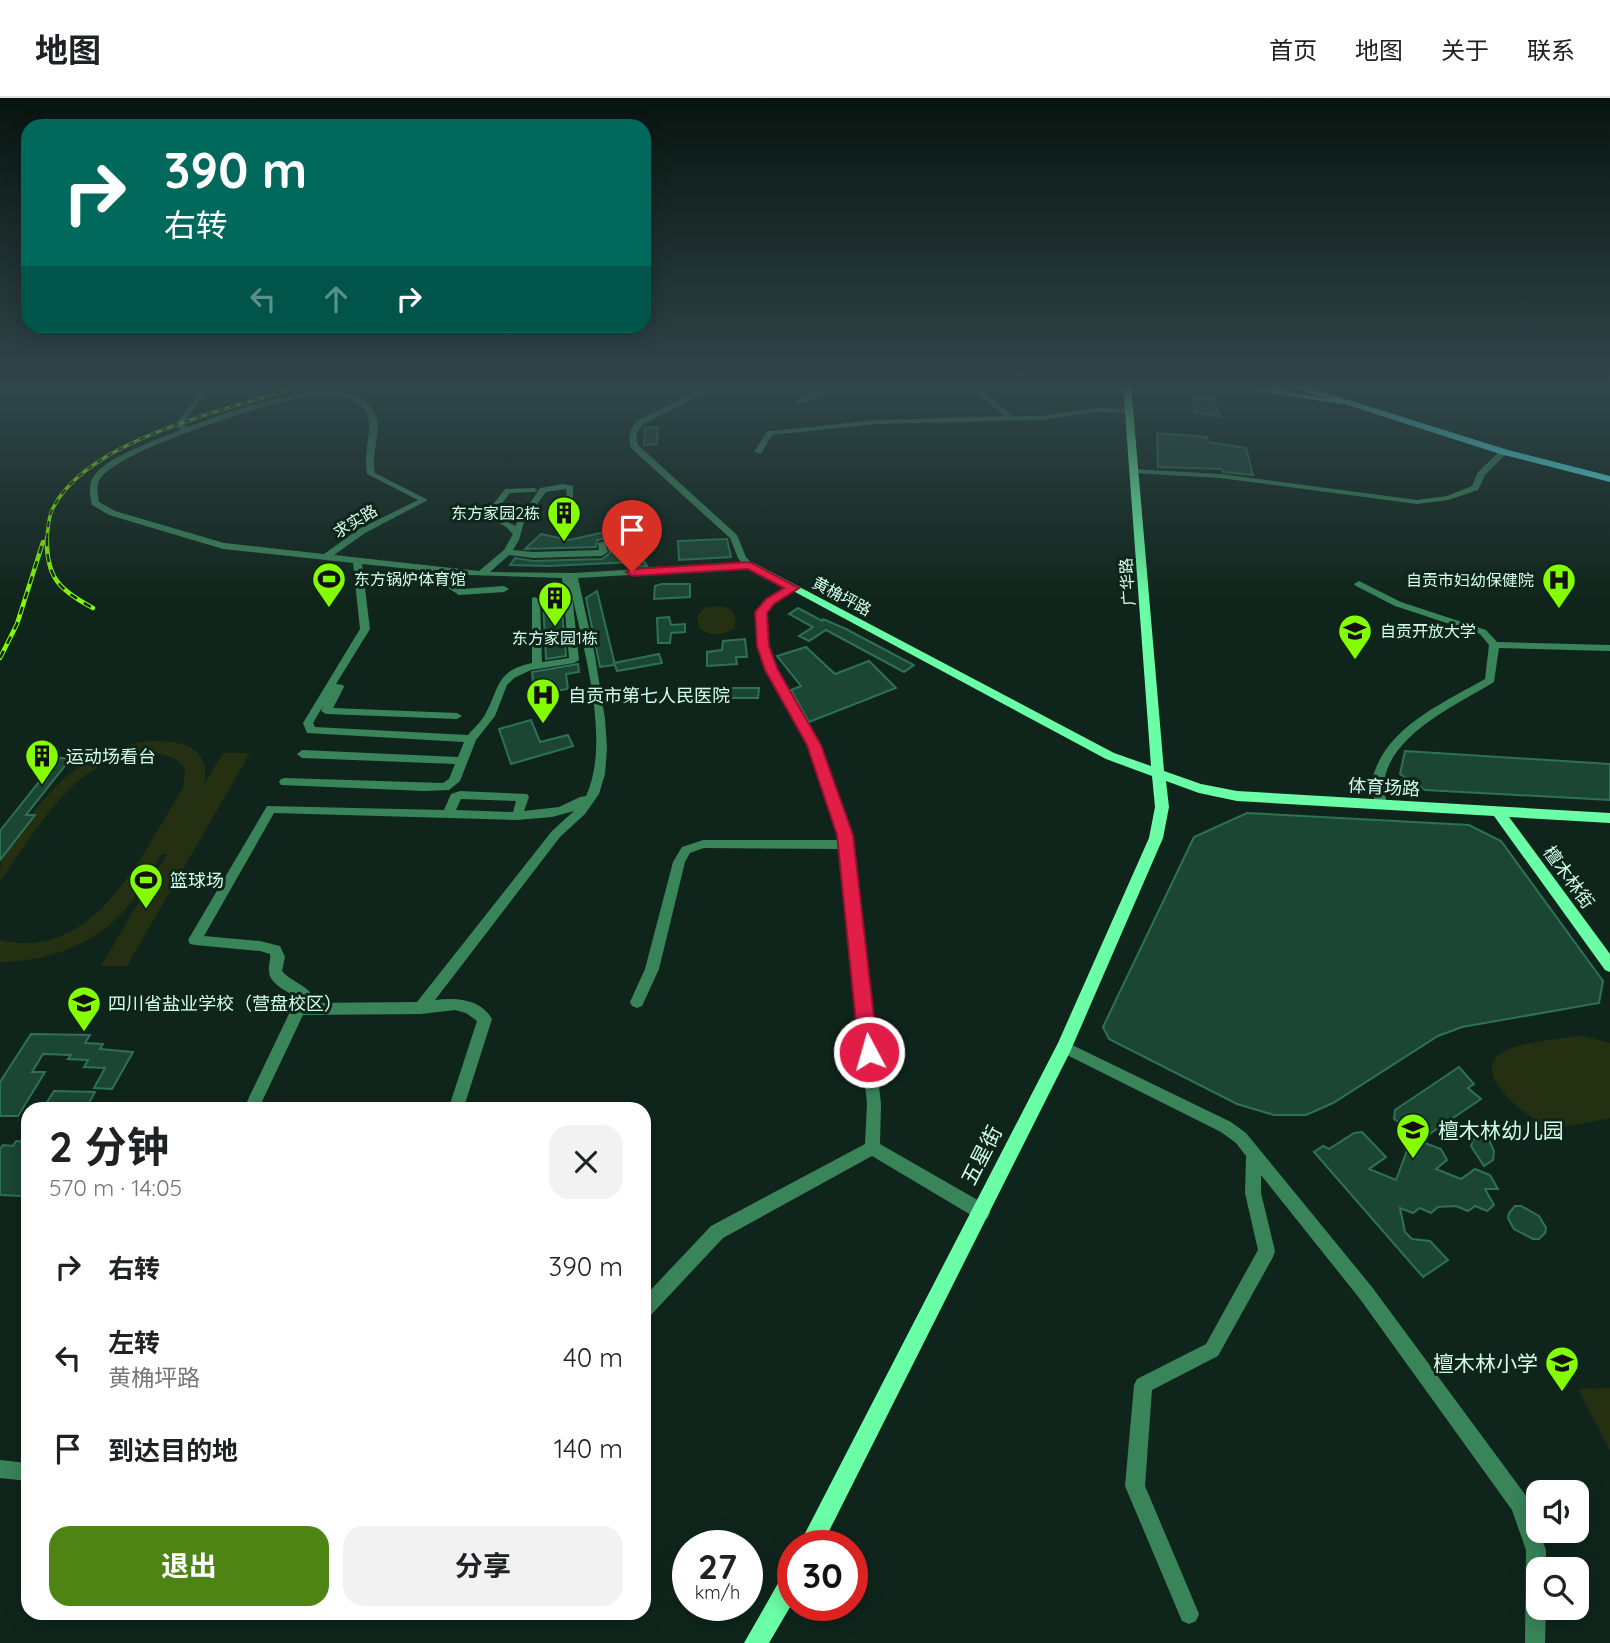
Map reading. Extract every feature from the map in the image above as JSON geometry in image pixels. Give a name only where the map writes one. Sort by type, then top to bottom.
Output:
[{"type":"main road","name":"广华路","points":[[1132,457],[1159,776]]},
{"type":"main road","points":[[1522,457],[1610,477]]},
{"type":"main road","points":[[1535,457],[1610,477]]},
{"type":"main road","name":"黄桷坪路","points":[[750,565],[1110,756],[1159,776]]},
{"type":"main road","name":"体育场路","points":[[1159,776],[1237,796],[1610,818]]},
{"type":"main road","name":"五星街","points":[[818,1530],[1065,1047],[1156,838],[1162,807],[1159,776]]},
{"type":"main road","name":"檀木林街","points":[[1498,811],[1610,966]]},
{"type":"main road","points":[[756,1643],[777,1607]]},
{"type":"street","name":"求实路","points":[[123,457],[97,477],[93,489],[95,503],[112,513],[223,546],[326,556],[362,531],[424,500],[371,474],[367,457]]},
{"type":"street","points":[[646,457],[734,537],[742,558],[750,565]]},
{"type":"street","points":[[1133,471],[1220,476],[1422,502],[1448,498],[1475,488],[1481,474],[1500,457]]},
{"type":"street","points":[[481,574],[507,552],[520,523],[544,490],[563,486],[570,488],[570,496]]},
{"type":"street","points":[[517,534],[509,525],[493,517],[492,511],[508,491],[534,490]]},
{"type":"street","points":[[507,552],[533,555],[602,553],[604,552],[601,545],[632,538]]},
{"type":"street","points":[[326,556],[481,574],[570,576],[750,565]]},
{"type":"street","points":[[356,560],[365,629],[308,723],[311,730],[471,739]]},
{"type":"street","points":[[466,572],[453,588],[459,592],[504,589]]},
{"type":"street","points":[[285,782],[445,786],[454,781],[471,739],[490,716],[502,684],[519,670],[574,660],[570,576]]},
{"type":"street","points":[[421,1008],[556,834],[578,815],[593,794],[602,768],[602,728],[570,576]]},
{"type":"street","points":[[1359,584],[1398,604],[1483,632],[1494,645],[1490,680],[1404,735],[1394,747],[1383,764],[1378,780],[1381,804]]},
{"type":"street","points":[[793,588],[770,602],[761,612],[763,646],[771,670],[814,745],[847,845],[874,1104],[872,1148]]},
{"type":"street","points":[[536,600],[537,666]]},
{"type":"street","points":[[360,637],[358,655],[327,711],[457,716]]},
{"type":"street","points":[[1494,645],[1610,648]]},
{"type":"street","points":[[302,754],[463,761]]},
{"type":"street","points":[[254,1102],[305,995],[283,982],[275,972],[278,957],[275,950],[260,946],[195,940],[271,809],[552,815],[573,808],[593,794]]},
{"type":"street","points":[[449,813],[455,797],[460,795],[523,797],[517,816]]},
{"type":"street","points":[[637,1002],[652,969],[678,862],[686,850],[703,844],[847,845]]},
{"type":"street","points":[[299,1009],[421,1008],[452,1003],[476,1008],[485,1018],[458,1102]]},
{"type":"street","points":[[1065,1047],[1226,1127],[1241,1138],[1366,1293],[1520,1504],[1536,1550],[1535,1643]]},
{"type":"street","points":[[872,1148],[982,1212]]},
{"type":"street","points":[[651,1303],[717,1232],[872,1148]]},
{"type":"street","points":[[1189,1614],[1135,1486],[1143,1385],[1212,1350],[1267,1251],[1254,1193],[1254,1153]]},
{"type":"street","points":[[0,1469],[21,1471]]},
{"type":"green space","points":[[706,607],[728,608],[734,615],[735,627],[717,634],[703,631],[699,628],[697,616]]},
{"type":"green space","points":[[148,741],[182,744],[198,753],[205,771],[204,784],[223,753],[250,753],[127,966],[101,966],[167,854],[161,854],[134,899],[117,918],[88,940],[36,959],[0,962],[0,940],[34,943],[63,935],[89,919],[112,897],[132,871],[183,788],[185,769],[169,756],[147,753],[121,757],[78,781],[44,819],[0,881],[7,847],[53,789],[79,766],[94,758],[128,745]]},
{"type":"green space","points":[[1583,1036],[1610,1043],[1610,1118],[1527,1134],[1520,1125],[1538,1121],[1501,1090],[1492,1070],[1494,1060],[1503,1052],[1520,1046]]},
{"type":"green space","points":[[1610,1388],[1610,1451],[1578,1389]]},
{"type":"building","points":[[1158,457],[1248,457],[1253,475],[1223,472],[1222,469],[1158,467]]},
{"type":"building","name":"东方家园2栋","points":[[623,528],[626,534],[597,540],[596,547],[525,549],[541,534],[569,540]]},
{"type":"building","points":[[727,539],[731,557],[679,560],[678,541]]},
{"type":"building","points":[[633,543],[647,566],[634,567],[634,562],[510,565],[515,558],[533,561],[602,559],[610,553],[609,548]]},
{"type":"building","points":[[690,584],[690,597],[654,599],[655,586]]},
{"type":"building","points":[[597,591],[615,665],[600,667],[586,598]]},
{"type":"building","name":"东方家园1栋","points":[[561,599],[566,656],[546,659],[543,601]]},
{"type":"building","points":[[798,608],[822,621],[823,619],[846,629],[914,665],[904,672],[826,630],[809,641],[799,636],[813,627],[789,614]]},
{"type":"building","points":[[669,617],[671,625],[685,624],[685,632],[671,633],[670,643],[658,643],[657,618]]},
{"type":"building","points":[[745,639],[747,657],[736,657],[737,664],[707,666],[707,652],[722,650],[723,641]]},
{"type":"building","points":[[806,647],[835,674],[869,661],[896,688],[809,722],[791,690],[801,686],[777,656]]},
{"type":"building","points":[[659,654],[662,663],[617,671],[614,663]]},
{"type":"building","points":[[578,664],[579,672],[566,674],[568,689],[534,694],[532,672]]},
{"type":"building","points":[[702,688],[759,688],[758,698],[701,698]]},
{"type":"building","points":[[531,720],[540,742],[568,735],[573,746],[511,764],[499,729]]},
{"type":"building","points":[[1405,751],[1610,764],[1610,800],[1425,790],[1400,774]]},
{"type":"building","name":"运动场看台","points":[[58,758],[71,758],[26,815],[35,815],[0,860],[0,831]]},
{"type":"building","points":[[1247,813],[1469,825],[1501,841],[1603,981],[1599,1003],[1462,1027],[1438,1036],[1333,1103],[1306,1115],[1274,1115],[1237,1104],[1109,1039],[1103,1027],[1194,837]]},
{"type":"building","points":[[31,1034],[90,1035],[85,1043],[103,1044],[100,1049],[133,1052],[112,1089],[94,1088],[105,1068],[84,1067],[88,1060],[68,1059],[71,1055],[43,1054],[32,1072],[45,1072],[27,1102],[21,1102],[18,1116],[0,1116],[0,1082]]},
{"type":"building","points":[[1459,1067],[1474,1084],[1468,1088],[1481,1099],[1425,1137],[1394,1119],[1395,1110]]},
{"type":"building","points":[[54,1091],[95,1092],[89,1102],[47,1102]]},
{"type":"building","points":[[1362,1132],[1386,1157],[1369,1169],[1396,1180],[1410,1142],[1414,1139],[1441,1149],[1447,1160],[1436,1169],[1461,1179],[1475,1169],[1490,1175],[1498,1189],[1485,1189],[1494,1205],[1487,1211],[1475,1206],[1468,1211],[1456,1206],[1438,1207],[1431,1213],[1420,1208],[1413,1213],[1400,1208],[1405,1232],[1412,1239],[1430,1241],[1448,1260],[1423,1277],[1314,1152],[1323,1146],[1329,1149],[1354,1133]]},
{"type":"building","points":[[1480,1135],[1488,1138],[1494,1151],[1493,1160],[1484,1166],[1471,1146],[1473,1140]]},
{"type":"building","points":[[16,1141],[21,1141],[21,1196],[0,1195],[0,1149],[3,1145],[13,1146]]},
{"type":"building","points":[[1515,1206],[1521,1206],[1539,1216],[1546,1228],[1539,1239],[1533,1239],[1514,1229],[1508,1218]]},
{"type":"railway","points":[[47,539],[53,508],[71,483],[106,457]]},
{"type":"railway","points":[[47,539],[49,563],[57,581],[71,595],[93,608]]},
{"type":"railway","points":[[0,658],[17,624],[43,542]]},
{"type":"place","name":"东方家园2栋","points":[[564,543]]},
{"type":"place","name":"东方锅炉体育馆","points":[[329,609]]},
{"type":"place","name":"自贡市妇幼保健院","points":[[1559,610]]},
{"type":"place","name":"东方家园1栋","points":[[555,628]]},
{"type":"place","name":"自贡开放大学","points":[[1355,661]]},
{"type":"place","name":"自贡市第七人民医院","points":[[543,725]]},
{"type":"place","name":"运动场看台","points":[[42,786]]},
{"type":"place","name":"篮球场","points":[[146,910]]},
{"type":"place","name":"四川省盐业学校（营盘校区）","points":[[84,1033]]},
{"type":"place","name":"檀木林幼儿园","points":[[1413,1160]]},
{"type":"place","name":"檀木林小学","points":[[1562,1393]]},
{"type":"route","points":[[632,572],[750,565],[793,588],[770,602],[761,612],[763,646],[771,670],[814,745],[845,835],[869,1052]]}]
